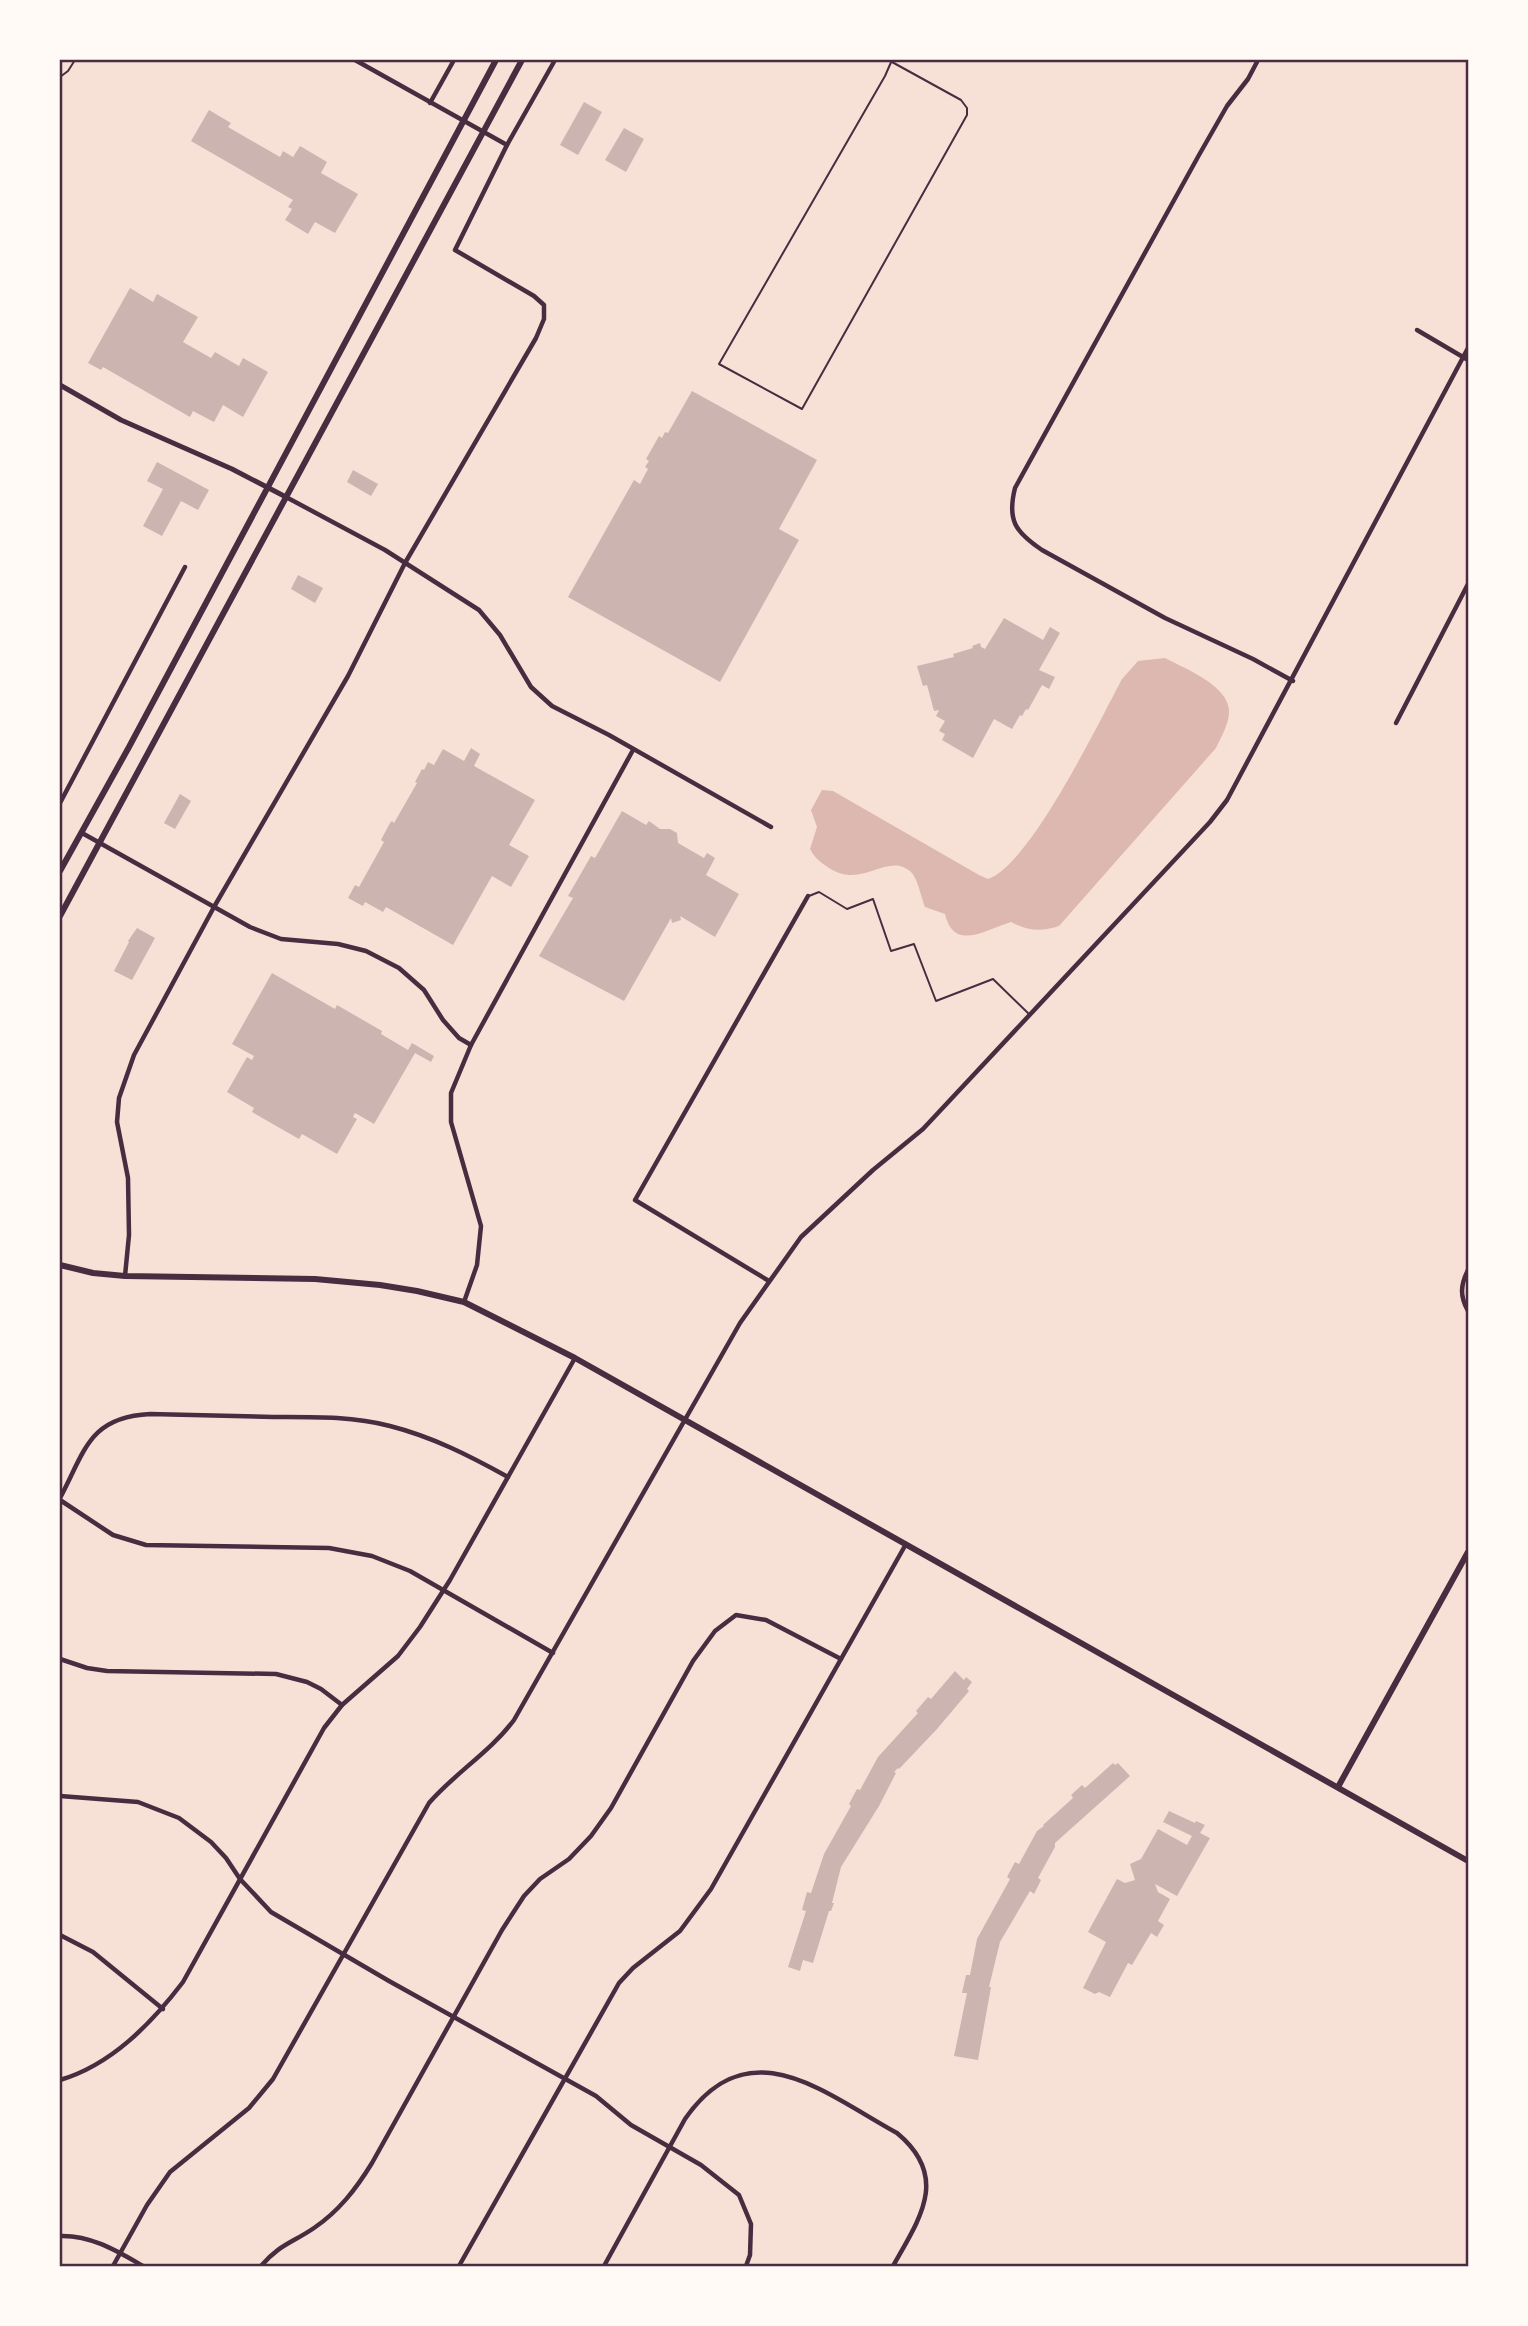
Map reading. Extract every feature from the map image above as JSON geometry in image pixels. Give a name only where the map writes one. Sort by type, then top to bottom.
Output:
[{"type":"main road","points":[[60,871],[496,60]]},
{"type":"main road","points":[[60,916],[522,60]]},
{"type":"main road","points":[[60,1265],[93,1273],[125,1276],[336,1281],[380,1285],[464,1302],[575,1358],[1468,1861]]},
{"type":"main road","points":[[1338,1787],[1468,1552]]},
{"type":"street","points":[[355,60],[507,145]]},
{"type":"street","points":[[430,103],[454,60]]},
{"type":"street","points":[[125,1276],[129,1236],[128,1191],[117,1122],[119,1098],[134,1055],[214,907],[348,676],[405,563],[511,383],[544,319],[544,305],[534,296],[456,250],[507,145],[555,60]]},
{"type":"street","points":[[1258,60],[1222,116],[1015,488],[1011,505],[1013,522],[1025,539],[1042,550],[1165,618],[1228,646],[1293,681]]},
{"type":"street","points":[[1416,330],[1466,359]]},
{"type":"street","points":[[113,2266],[159,2185],[170,2172],[249,2108],[272,2079],[429,1803],[504,1733],[525,1703],[740,1323],[800,1237],[873,1170],[923,1129],[1210,822],[1227,800],[1466,359],[1468,348]]},
{"type":"street","points":[[60,384],[121,420],[268,487],[405,563],[479,610],[500,635],[531,687],[552,706],[771,827]]},
{"type":"street","points":[[60,803],[185,566]]},
{"type":"street","points":[[1396,723],[1468,584]]},
{"type":"street","points":[[464,1302],[477,1265],[481,1226],[451,1122],[451,1093],[471,1045],[633,750]]},
{"type":"street","points":[[81,832],[250,927],[281,939],[338,944],[366,950],[399,968],[424,990],[443,1020],[459,1038],[471,1045]]},
{"type":"street","points":[[769,1281],[635,1200],[808,896]]},
{"type":"street","points":[[1468,1270],[1461,1288],[1462,1299],[1468,1311]]},
{"type":"street","points":[[60,2080],[102,2061],[127,2043],[163,2009],[183,1982],[315,1743],[342,1705],[398,1656],[416,1634],[444,1590],[575,1358]]},
{"type":"street","points":[[508,1477],[464,1452],[388,1425],[350,1419],[150,1414],[130,1415],[103,1427],[94,1436],[60,1499],[113,1535],[146,1545],[329,1548],[385,1560],[444,1590],[553,1653]]},
{"type":"street","points":[[459,2266],[618,1983],[680,1931],[710,1889],[906,1544]]},
{"type":"street","points":[[261,2266],[275,2250],[330,2217],[349,2199],[372,2163],[502,1930],[524,1896],[540,1879],[569,1859],[591,1836],[611,1808],[693,1661],[715,1631],[736,1615],[766,1620],[841,1659]]},
{"type":"street","points":[[60,1659],[107,1671],[276,1674],[307,1682],[342,1705]]},
{"type":"street","points":[[60,1796],[138,1802],[179,1818],[211,1842],[271,1912],[596,2096],[631,2125],[701,2165],[739,2195],[751,2224],[750,2255],[746,2266]]},
{"type":"street","points":[[60,1935],[93,1952],[163,2009]]},
{"type":"street","points":[[604,2266],[699,2099],[717,2085],[738,2075],[761,2071],[785,2074],[806,2082],[897,2133],[909,2143],[919,2158],[927,2180],[926,2199],[920,2218],[893,2266]]},
{"type":"street","points":[[60,2236],[88,2239],[143,2266]]},
{"type":"lane","points":[[60,77],[75,60]]},
{"type":"lane","points":[[892,61],[961,100],[967,108],[967,115],[802,409],[719,364],[892,61]]},
{"type":"lane","points":[[808,896],[819,892],[847,909],[873,899],[891,951],[914,944],[936,1001],[993,978],[1031,1015]]},
{"type":"shaded area","points":[[1165,658],[1204,679],[1222,694],[1229,712],[1226,726],[1216,748],[1059,926],[1035,930],[1011,922],[981,933],[963,935],[949,926],[945,914],[925,907],[911,872],[893,866],[853,875],[841,874],[823,864],[810,849],[817,827],[811,810],[822,790],[833,791],[988,879],[1005,868],[1043,821],[1122,679],[1138,661]]},
{"type":"building","points":[[584,102],[602,112],[578,155],[560,145]]},
{"type":"building","points":[[209,110],[231,123],[228,127],[280,157],[283,151],[293,157],[300,146],[327,162],[321,173],[358,194],[335,233],[315,222],[308,234],[285,220],[292,209],[288,207],[293,200],[191,141]]},
{"type":"building","points":[[624,128],[644,139],[626,172],[605,160]]},
{"type":"building","points":[[130,288],[153,302],[157,294],[198,317],[183,342],[211,358],[215,352],[239,366],[243,358],[268,372],[243,417],[223,405],[214,422],[193,411],[190,417],[103,367],[101,370],[88,363]]},
{"type":"building","points":[[692,391],[817,460],[779,529],[799,540],[720,682],[568,597],[634,480],[640,484],[648,469],[645,467],[649,461],[646,459],[659,436],[662,438],[665,432],[668,433]]},
{"type":"building","points":[[157,462],[209,490],[198,510],[181,501],[162,536],[143,526],[163,489],[147,481]]},
{"type":"building","points":[[353,470],[378,484],[371,496],[347,482]]},
{"type":"building","points":[[298,575],[323,588],[315,603],[291,589]]},
{"type":"building","points":[[1004,618],[1043,640],[1050,627],[1060,633],[1039,670],[1055,677],[1049,689],[1042,685],[1028,710],[1020,715],[1012,729],[994,719],[973,758],[942,740],[945,734],[939,731],[945,721],[936,716],[939,710],[934,711],[927,685],[923,686],[917,666],[954,657],[953,654],[980,643],[985,649]]},
{"type":"building","points":[[471,748],[480,754],[474,766],[535,800],[509,845],[529,856],[511,887],[492,876],[453,945],[386,907],[383,912],[365,902],[363,906],[348,898],[355,885],[359,887],[384,842],[381,840],[390,823],[394,823],[422,769],[424,770],[428,762],[434,765],[443,749],[464,761]]},
{"type":"building","points":[[180,794],[191,801],[175,829],[164,823]]},
{"type":"building","points":[[622,811],[646,825],[649,821],[660,829],[670,829],[677,833],[678,843],[704,858],[707,853],[715,858],[706,875],[739,894],[715,937],[680,916],[681,920],[672,923],[671,918],[624,1001],[539,956],[573,898],[568,896],[591,856],[595,858]]},
{"type":"building","points":[[137,928],[155,938],[132,980],[114,971]]},
{"type":"building","points":[[272,973],[335,1009],[337,1005],[382,1031],[381,1034],[408,1050],[412,1043],[434,1056],[431,1062],[415,1053],[374,1124],[355,1113],[353,1117],[357,1119],[337,1154],[302,1134],[299,1139],[252,1112],[254,1108],[227,1092],[247,1057],[252,1060],[254,1056],[232,1044]]},
{"type":"building","points":[[955,1671],[964,1680],[966,1677],[972,1682],[967,1689],[969,1691],[937,1729],[894,1772],[896,1773],[879,1806],[841,1867],[834,1903],[813,1963],[803,1960],[800,1971],[788,1967],[806,1911],[802,1910],[807,1892],[811,1893],[824,1854],[851,1806],[849,1804],[857,1789],[860,1790],[878,1757],[918,1713],[916,1711],[928,1697],[931,1699]]},
{"type":"building","points":[[1113,1763],[1118,1763],[1130,1776],[1055,1843],[1038,1878],[1041,1880],[1034,1894],[1030,1891],[1000,1942],[989,1987],[978,2060],[954,2056],[967,1993],[962,1993],[966,1975],[970,1975],[977,1939],[1010,1879],[1007,1877],[1015,1862],[1019,1864],[1037,1831],[1073,1798],[1071,1795],[1082,1785],[1085,1788]]},
{"type":"building","points":[[1169,1811],[1205,1825],[1200,1833],[1210,1838],[1177,1896],[1155,1884],[1158,1892],[1170,1899],[1158,1921],[1164,1925],[1157,1937],[1151,1933],[1132,1965],[1128,1963],[1110,1997],[1099,1992],[1095,1994],[1083,1988],[1106,1942],[1088,1932],[1117,1879],[1125,1883],[1135,1880],[1130,1864],[1141,1859],[1158,1829],[1187,1845],[1192,1836],[1163,1822]]}]
